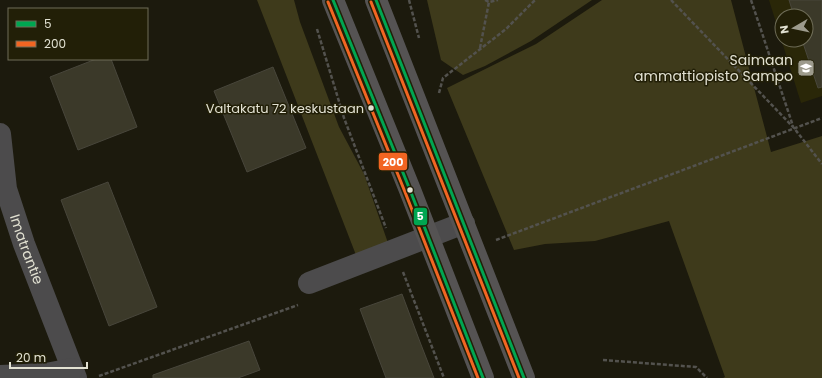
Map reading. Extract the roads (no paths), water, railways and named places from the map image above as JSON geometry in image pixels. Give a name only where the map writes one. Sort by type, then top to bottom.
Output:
[{"type":"main road","points":[[333,0],[483,378]]},
{"type":"main road","points":[[376,0],[524,378]]},
{"type":"street","name":"Imatrantie","points":[[0,134],[6,189],[24,244],[72,370]]},
{"type":"street","points":[[309,283],[464,223]]},
{"type":"street","points":[[0,376],[46,374],[72,370]]},
{"type":"place","name":"Saimaan ammattiopisto Sampo","points":[[806,68]]},
{"type":"place","name":"Valtakatu 72 keskustaan","points":[[371,108]]}]
